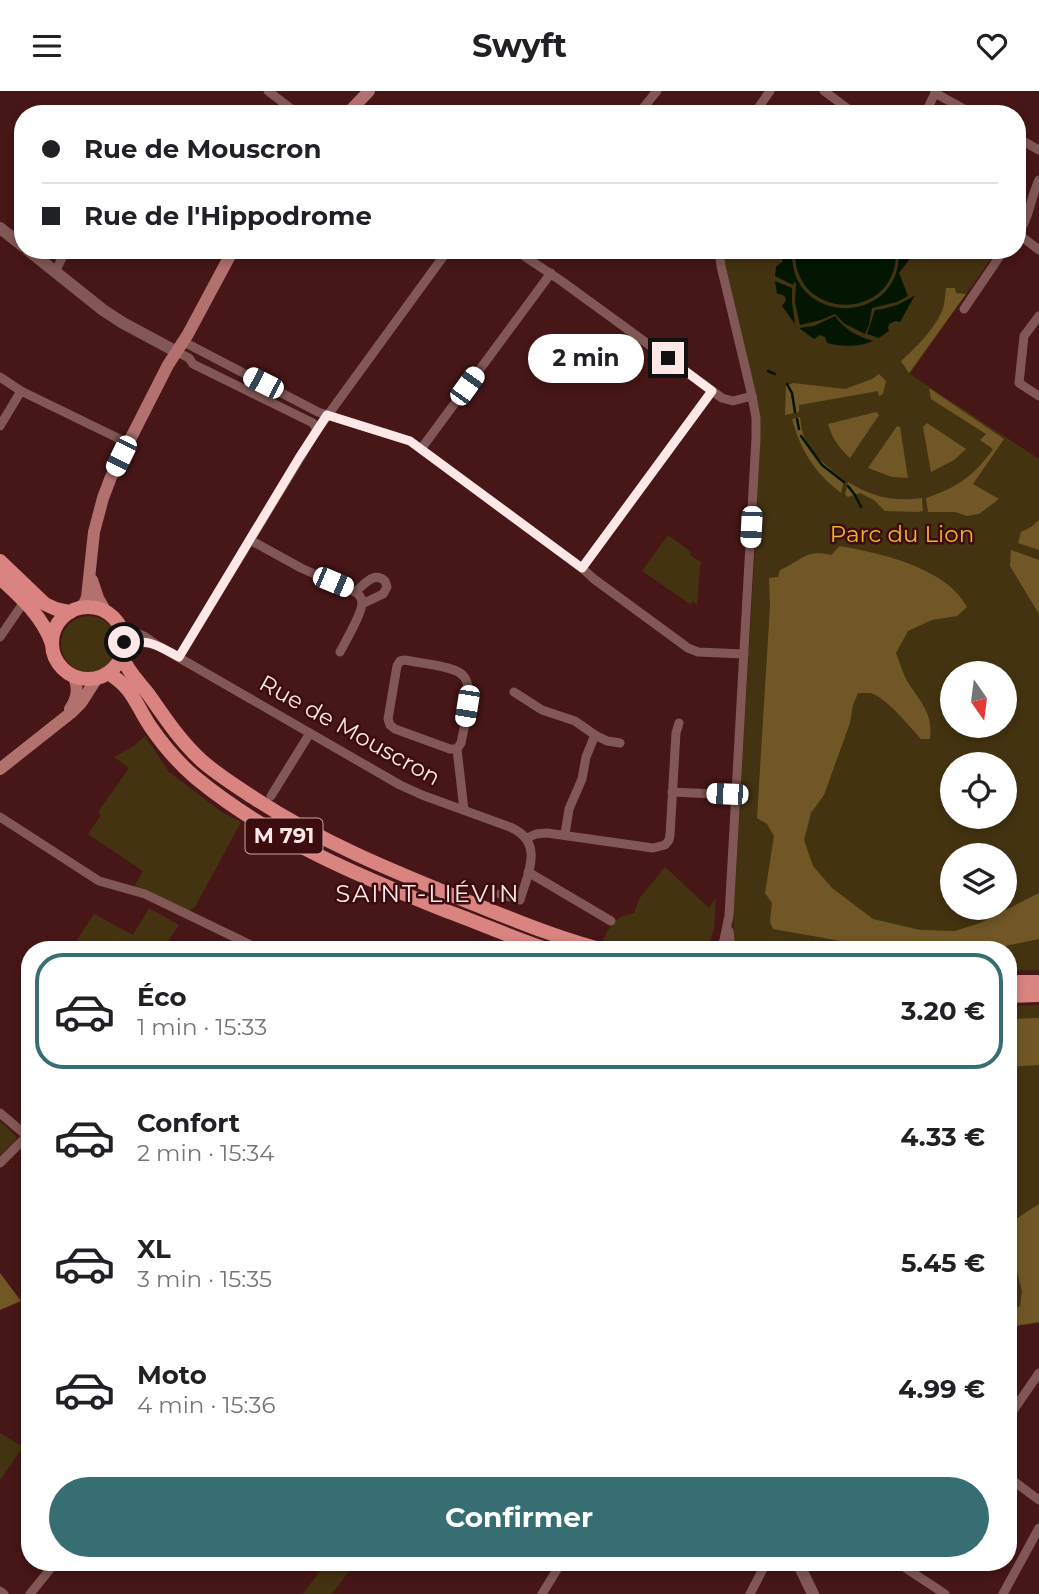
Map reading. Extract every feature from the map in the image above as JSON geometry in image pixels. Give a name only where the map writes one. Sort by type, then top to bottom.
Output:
[{"type":"main road","points":[[356,105],[371,91]]},
{"type":"main road","points":[[211,290],[222,259]]},
{"type":"main road","points":[[52,644],[56,627],[63,617],[86,600],[96,522],[111,477],[168,365],[228,259]]},
{"type":"main road","points":[[0,561],[45,604],[56,609],[91,607],[106,612]]},
{"type":"main road","points":[[0,769],[72,712],[117,664],[123,652],[123,636],[119,625],[106,612],[98,598],[90,572]]},
{"type":"main road","points":[[0,577],[44,625],[60,666],[73,676],[86,679],[103,676]]},
{"type":"main road","name":"M 791","points":[[123,652],[128,669],[188,747],[212,769],[277,813],[380,866],[575,941]]},
{"type":"main road","points":[[58,722],[75,701],[77,686],[73,676]]},
{"type":"main road","name":"M 791","points":[[103,676],[126,686],[153,731],[180,763],[210,789],[247,814],[345,868],[510,941]]},
{"type":"main road","points":[[1017,982],[1039,982]]},
{"type":"main road","points":[[1017,996],[1039,995]]},
{"type":"street","points":[[268,91],[286,105]]},
{"type":"street","points":[[645,105],[657,91]]},
{"type":"street","points":[[824,91],[843,105]]},
{"type":"street","points":[[935,92],[957,105]]},
{"type":"street","points":[[1026,216],[1039,180]]},
{"type":"street","points":[[0,228],[14,239]]},
{"type":"street","points":[[39,259],[113,317],[263,383],[327,415],[405,439],[688,649],[744,654]]},
{"type":"street","points":[[55,272],[62,259]]},
{"type":"street","points":[[179,657],[317,430],[441,259]]},
{"type":"street","points":[[532,259],[712,391],[729,401],[752,396]]},
{"type":"street","points":[[720,259],[752,396],[756,426],[729,916],[730,941]]},
{"type":"street","points":[[964,309],[998,259]]},
{"type":"street","points":[[421,449],[551,273]]},
{"type":"street","points":[[1039,316],[1024,336],[1019,383],[1039,396]]},
{"type":"street","points":[[180,347],[193,365],[313,423],[317,430]]},
{"type":"street","points":[[0,377],[21,391],[128,443]]},
{"type":"street","points":[[255,395],[263,383]]},
{"type":"street","points":[[0,426],[21,391]]},
{"type":"street","points":[[582,568],[712,391]]},
{"type":"street","points":[[250,540],[301,568],[355,592],[360,597],[362,604],[340,652]]},
{"type":"street","points":[[355,592],[374,577],[385,581],[387,587],[383,594],[362,604]]},
{"type":"street","points":[[0,637],[24,601]]},
{"type":"street","name":"Rue de Mouscron","points":[[119,625],[144,636],[400,785],[510,827],[527,838]]},
{"type":"street","points":[[123,652],[138,642],[157,645]]},
{"type":"street","points":[[457,749],[450,749],[390,725],[388,719],[400,661],[408,660],[456,671],[467,680],[470,690],[461,743],[457,749],[464,810]]},
{"type":"street","points":[[514,692],[542,710],[575,721],[603,739],[620,743]]},
{"type":"street","points":[[500,894],[520,900],[531,855],[527,838],[541,832],[653,848],[667,843],[670,838],[676,733],[679,723]]},
{"type":"street","points":[[271,796],[310,733]]},
{"type":"street","points":[[565,834],[569,809],[582,779],[586,757],[595,735]]},
{"type":"street","points":[[673,792],[736,795]]},
{"type":"street","points":[[0,817],[99,881],[145,894],[242,941]]},
{"type":"street","points":[[528,872],[611,921]]},
{"type":"street","points":[[723,941],[729,916]]},
{"type":"street","points":[[0,1114],[21,1130]]},
{"type":"street","points":[[0,1163],[21,1142]]},
{"type":"street","points":[[1017,1405],[1039,1373]]},
{"type":"street","points":[[1017,1484],[1039,1500]]},
{"type":"street","points":[[1017,1568],[1039,1528]]},
{"type":"street","points":[[30,1594],[49,1571]]},
{"type":"street","points":[[542,1594],[556,1571]]},
{"type":"street","points":[[750,1594],[762,1571]]},
{"type":"street","points":[[802,1571],[813,1594]]},
{"type":"street","points":[[910,1571],[945,1594]]},
{"type":"street","points":[[1003,1594],[1016,1571]]},
{"type":"street","points":[[0,1591],[4,1594]]},
{"type":"green space","name":"Parc du Lion","points":[[724,259],[991,259],[910,374],[1039,459],[1039,970],[1017,971],[1017,941],[733,941],[760,436],[759,410]]},
{"type":"green space","points":[[668,535],[702,563],[697,605],[693,601],[690,604],[642,571]]},
{"type":"green space","points":[[89,616],[100,618],[109,624],[115,633],[115,655],[109,664],[100,670],[89,672],[78,670],[69,664],[63,655],[61,644],[63,633],[69,624],[78,618]]},
{"type":"green space","points":[[145,736],[169,772],[223,813],[241,822],[195,907],[187,912],[135,886],[143,871],[88,834],[101,815],[98,812],[129,768],[114,757],[134,746]]},
{"type":"green space","points":[[665,867],[709,908],[716,898],[711,941],[603,941],[614,923],[634,913],[639,899]]},
{"type":"green space","points":[[149,908],[179,925],[168,941],[76,941],[94,914],[133,935]]},
{"type":"green space","points":[[1039,1005],[1039,1323],[1017,1328],[1017,1006]]},
{"type":"green space","points":[[0,1121],[17,1139],[0,1156]]},
{"type":"green space","points":[[0,1433],[21,1446],[21,1450],[0,1480]]},
{"type":"green space","points":[[320,1571],[349,1571],[332,1594],[303,1594]]},
{"type":"shaded area","points":[[782,259],[793,259],[796,275],[807,293],[825,304],[845,308],[865,305],[883,294],[895,276],[898,259],[910,259],[899,273],[908,296],[897,302],[872,308],[865,334],[845,324],[835,314],[800,325],[795,303],[796,283],[793,285],[775,276],[776,267],[783,261]]},
{"type":"shaded area","points":[[796,259],[894,259],[892,274],[881,291],[865,301],[846,305],[826,301],[810,291],[799,274]]},
{"type":"shaded area","points":[[775,281],[792,288],[795,324],[782,306],[786,298],[777,294]]},
{"type":"shaded area","points":[[946,288],[955,288],[956,293],[966,294],[909,373],[901,361],[939,318]]},
{"type":"shaded area","points":[[915,295],[900,322],[889,324],[889,331],[879,338],[867,334],[875,310],[896,305]]},
{"type":"shaded area","points":[[835,316],[852,332],[873,341],[845,346],[827,343],[825,337],[820,335],[814,339],[799,328],[814,326]]},
{"type":"shaded area","points":[[879,374],[886,381],[883,394],[879,396],[878,391],[799,405],[799,412],[785,415],[786,386],[793,383],[845,389]]},
{"type":"shaded area","points":[[929,388],[1004,439],[973,484],[999,499],[979,514],[967,516],[955,512],[928,512],[926,498],[964,480],[993,449],[980,440],[986,434],[931,399]]},
{"type":"shaded area","points":[[876,412],[879,415],[850,458],[836,443],[828,424]]},
{"type":"shaded area","points":[[800,417],[802,432],[810,448],[844,480],[841,493],[823,477],[804,451],[792,419]]},
{"type":"shaded area","points":[[927,423],[966,449],[954,460],[931,472],[923,427]]},
{"type":"shaded area","points":[[897,426],[900,427],[908,478],[892,477],[868,468]]},
{"type":"shaded area","points":[[848,482],[884,497],[922,498],[923,511],[885,511],[874,500],[860,493],[848,497],[845,495]]},
{"type":"shaded area","points":[[1039,520],[1039,550],[1018,543],[1021,532]]},
{"type":"shaded area","points":[[840,546],[892,558],[929,572],[957,593],[967,607],[957,616],[932,620],[908,631],[896,653],[907,680],[928,716],[930,739],[921,739],[876,695],[858,693],[824,795],[811,813],[804,840],[813,866],[832,888],[873,919],[920,930],[955,931],[986,920],[1017,920],[1017,904],[1039,893],[1039,939],[1017,944],[1017,941],[841,941],[773,929],[770,922],[772,903],[765,893],[774,836],[767,824],[757,818],[770,606],[769,578],[778,577],[780,570],[810,554],[831,555]]},
{"type":"shaded area","points":[[1011,550],[1039,560],[1039,614],[1010,566]]},
{"type":"shaded area","points":[[1039,1018],[1039,1065],[1017,1066],[1017,1019]]},
{"type":"shaded area","points":[[1039,1204],[1039,1322],[1017,1326],[1017,1308],[1020,1306],[1022,1291],[1017,1272],[1017,1218]]},
{"type":"shaded area","points":[[0,1273],[21,1301],[0,1310]]},
{"type":"waterway","points":[[768,371],[775,374]]},
{"type":"waterway","points":[[787,384],[792,393],[795,412]]},
{"type":"waterway","points":[[797,419],[799,429]]},
{"type":"waterway","points":[[801,436],[822,465],[844,482]]},
{"type":"waterway","points":[[848,486],[861,507]]},
{"type":"district","name":"SAINT-LIÉVIN","points":[[428,894]]},
{"type":"route","points":[[124,642],[124,649],[132,643],[144,641],[179,657],[327,415],[410,441],[582,568],[712,391],[668,358]]}]
